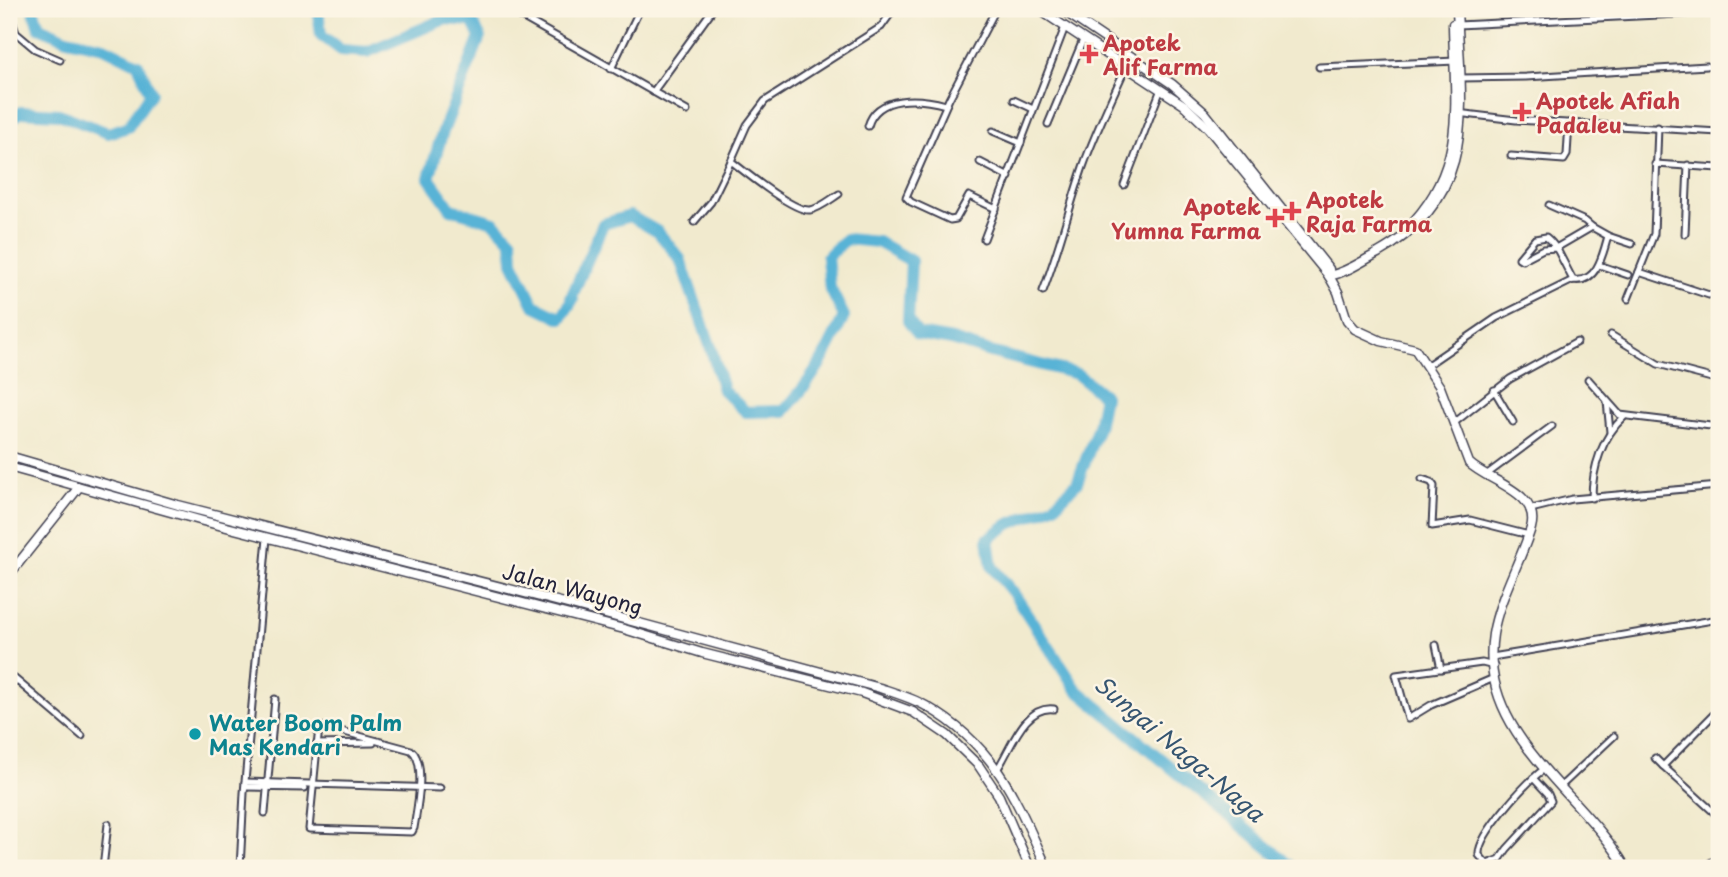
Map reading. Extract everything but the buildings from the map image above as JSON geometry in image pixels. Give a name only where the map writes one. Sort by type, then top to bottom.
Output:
[{"type":"main road","points":[[1038,9],[1184,105],[1208,128],[1329,276],[1338,292],[1347,320],[1354,329],[1381,341],[1415,349],[1440,387],[1469,463],[1512,489],[1531,509],[1533,521],[1529,535],[1499,611],[1493,637],[1494,678],[1510,721],[1544,769],[1606,837],[1626,868]]},
{"type":"main road","points":[[1061,9],[1172,84],[1205,114],[1329,269],[1329,276]]},
{"type":"main road","points":[[1329,276],[1407,229],[1432,197],[1449,163],[1460,78],[1456,61],[1458,26],[1455,9]]},
{"type":"main road","points":[[1455,9],[1457,113]]},
{"type":"main road","name":"Jalan Wayong","points":[[9,456],[178,505],[576,606],[880,688],[925,705],[945,718],[986,753],[998,768],[1016,799],[1047,868]]},
{"type":"main road","name":"Jalan Wayong","points":[[9,467],[267,538],[862,693],[913,712],[947,735],[979,766],[999,796],[1030,868]]},
{"type":"main road","points":[[9,575],[79,487]]},
{"type":"street","points":[[516,9],[520,16],[687,111]]},
{"type":"street","points":[[611,69],[640,9]]},
{"type":"street","points":[[653,93],[713,9]]},
{"type":"street","points":[[694,222],[711,202],[747,125],[765,101],[881,27],[894,9]]},
{"type":"street","points":[[996,9],[946,105],[906,197],[911,202],[950,220],[956,219],[969,196],[996,209]]},
{"type":"street","points":[[9,10],[16,33],[35,49],[60,60]]},
{"type":"street","points":[[1458,26],[1719,12]]},
{"type":"street","points":[[984,239],[1065,27]]},
{"type":"street","points":[[1048,124],[1083,40]]},
{"type":"street","points":[[1319,67],[1456,61]]},
{"type":"street","points":[[1460,78],[1526,77],[1707,66]]},
{"type":"street","points":[[1043,291],[1058,254],[1084,163],[1126,67]]},
{"type":"street","points":[[1124,185],[1161,89]]},
{"type":"street","points":[[869,126],[875,111],[885,105],[916,100],[946,105]]},
{"type":"street","points":[[1014,100],[1033,109]]},
{"type":"street","points":[[1457,113],[1719,132]]},
{"type":"street","points":[[1511,156],[1564,160],[1567,155],[1569,123]]},
{"type":"street","points":[[1628,299],[1654,234],[1658,127]]},
{"type":"street","points":[[993,131],[1021,143]]},
{"type":"street","points":[[731,161],[782,199],[805,210],[815,209],[839,194]]},
{"type":"street","points":[[980,162],[1009,177]]},
{"type":"street","points":[[1655,164],[1719,168]]},
{"type":"street","points":[[1685,234],[1688,165]]},
{"type":"street","points":[[1549,205],[1585,221],[1608,236],[1632,244]]},
{"type":"street","points":[[1717,241],[1719,206]]},
{"type":"street","points":[[1573,280],[1556,248],[1546,237],[1535,239],[1520,256],[1520,260],[1543,250],[1556,248],[1592,227]]},
{"type":"street","points":[[1426,366],[1496,318],[1573,280],[1579,281],[1588,277],[1599,265],[1608,236]]},
{"type":"street","points":[[1599,265],[1628,275]]},
{"type":"street","points":[[1639,272],[1709,295]]},
{"type":"street","points":[[1611,335],[1658,364],[1719,380]]},
{"type":"street","points":[[1454,423],[1510,379],[1577,342]]},
{"type":"street","points":[[1588,379],[1617,413],[1624,416],[1719,427]]},
{"type":"street","points":[[1494,390],[1513,422]]},
{"type":"street","points":[[1607,401],[1611,432]]},
{"type":"street","points":[[1592,498],[1593,472],[1611,432],[1624,416]]},
{"type":"street","points":[[1486,475],[1552,426]]},
{"type":"street","points":[[1422,479],[1434,486],[1432,526],[1470,520],[1529,535]]},
{"type":"street","points":[[1531,509],[1558,502],[1719,486]]},
{"type":"street","points":[[240,868],[267,538]]},
{"type":"street","points":[[1494,678],[1431,705],[1408,719],[1396,675],[1482,663],[1719,619]]},
{"type":"street","points":[[1436,645],[1441,669]]},
{"type":"street","points":[[9,674],[82,736]]},
{"type":"street","points":[[265,813],[275,699]]},
{"type":"street","points":[[998,768],[1024,723],[1042,709],[1054,709]]},
{"type":"street","points":[[1663,766],[1719,709]]},
{"type":"street","points":[[323,726],[411,750],[418,758],[419,789],[415,828],[412,832],[311,830],[309,827],[317,744],[318,730],[323,726]]},
{"type":"street","points":[[1560,788],[1614,736]]},
{"type":"street","points":[[317,744],[379,743]]},
{"type":"street","points":[[1655,758],[1719,817]]},
{"type":"street","points":[[1532,778],[1551,798],[1550,801],[1500,859],[1487,864],[1479,855],[1480,845],[1512,799],[1532,778],[1544,769]]},
{"type":"street","points":[[245,785],[440,788]]},
{"type":"street","points":[[103,868],[108,824]]},
{"type":"street","points":[[1703,868],[1719,857]]},
{"type":"street","points":[[1606,868],[1621,859]]},
{"type":"waterway","name":"Sungai Naga-Naga","points":[[9,121],[21,112],[59,114],[108,133],[128,127],[151,93],[138,64],[104,47],[67,39],[39,27],[33,9]]},
{"type":"waterway","name":"Sungai Naga-Naga","points":[[318,9],[321,35],[341,50],[367,52],[445,19],[472,21],[480,37],[442,134],[429,178],[451,209],[494,222],[512,241],[513,262],[534,305],[561,318],[573,299],[571,298],[603,224],[630,216],[658,232],[680,259],[723,390],[746,412],[784,411],[804,388],[825,355],[844,316],[830,288],[827,257],[846,239],[878,242],[911,261],[908,321],[918,334],[952,340],[1077,374],[1104,396],[1098,427],[1077,483],[1054,506],[1009,524],[988,539],[992,567],[1014,594],[1077,690],[1293,868]]},
{"type":"place","name":"Apotek Alif Farma","points":[[1089,54]]},
{"type":"place","name":"Apotek Afiah Padaleu","points":[[1522,112]]},
{"type":"place","name":"Apotek Raja Farma","points":[[1292,211]]},
{"type":"place","name":"Apotek Yumna Farma","points":[[1275,218]]},
{"type":"place","name":"Water Boom Palm Mas Kendari","points":[[195,734]]}]
